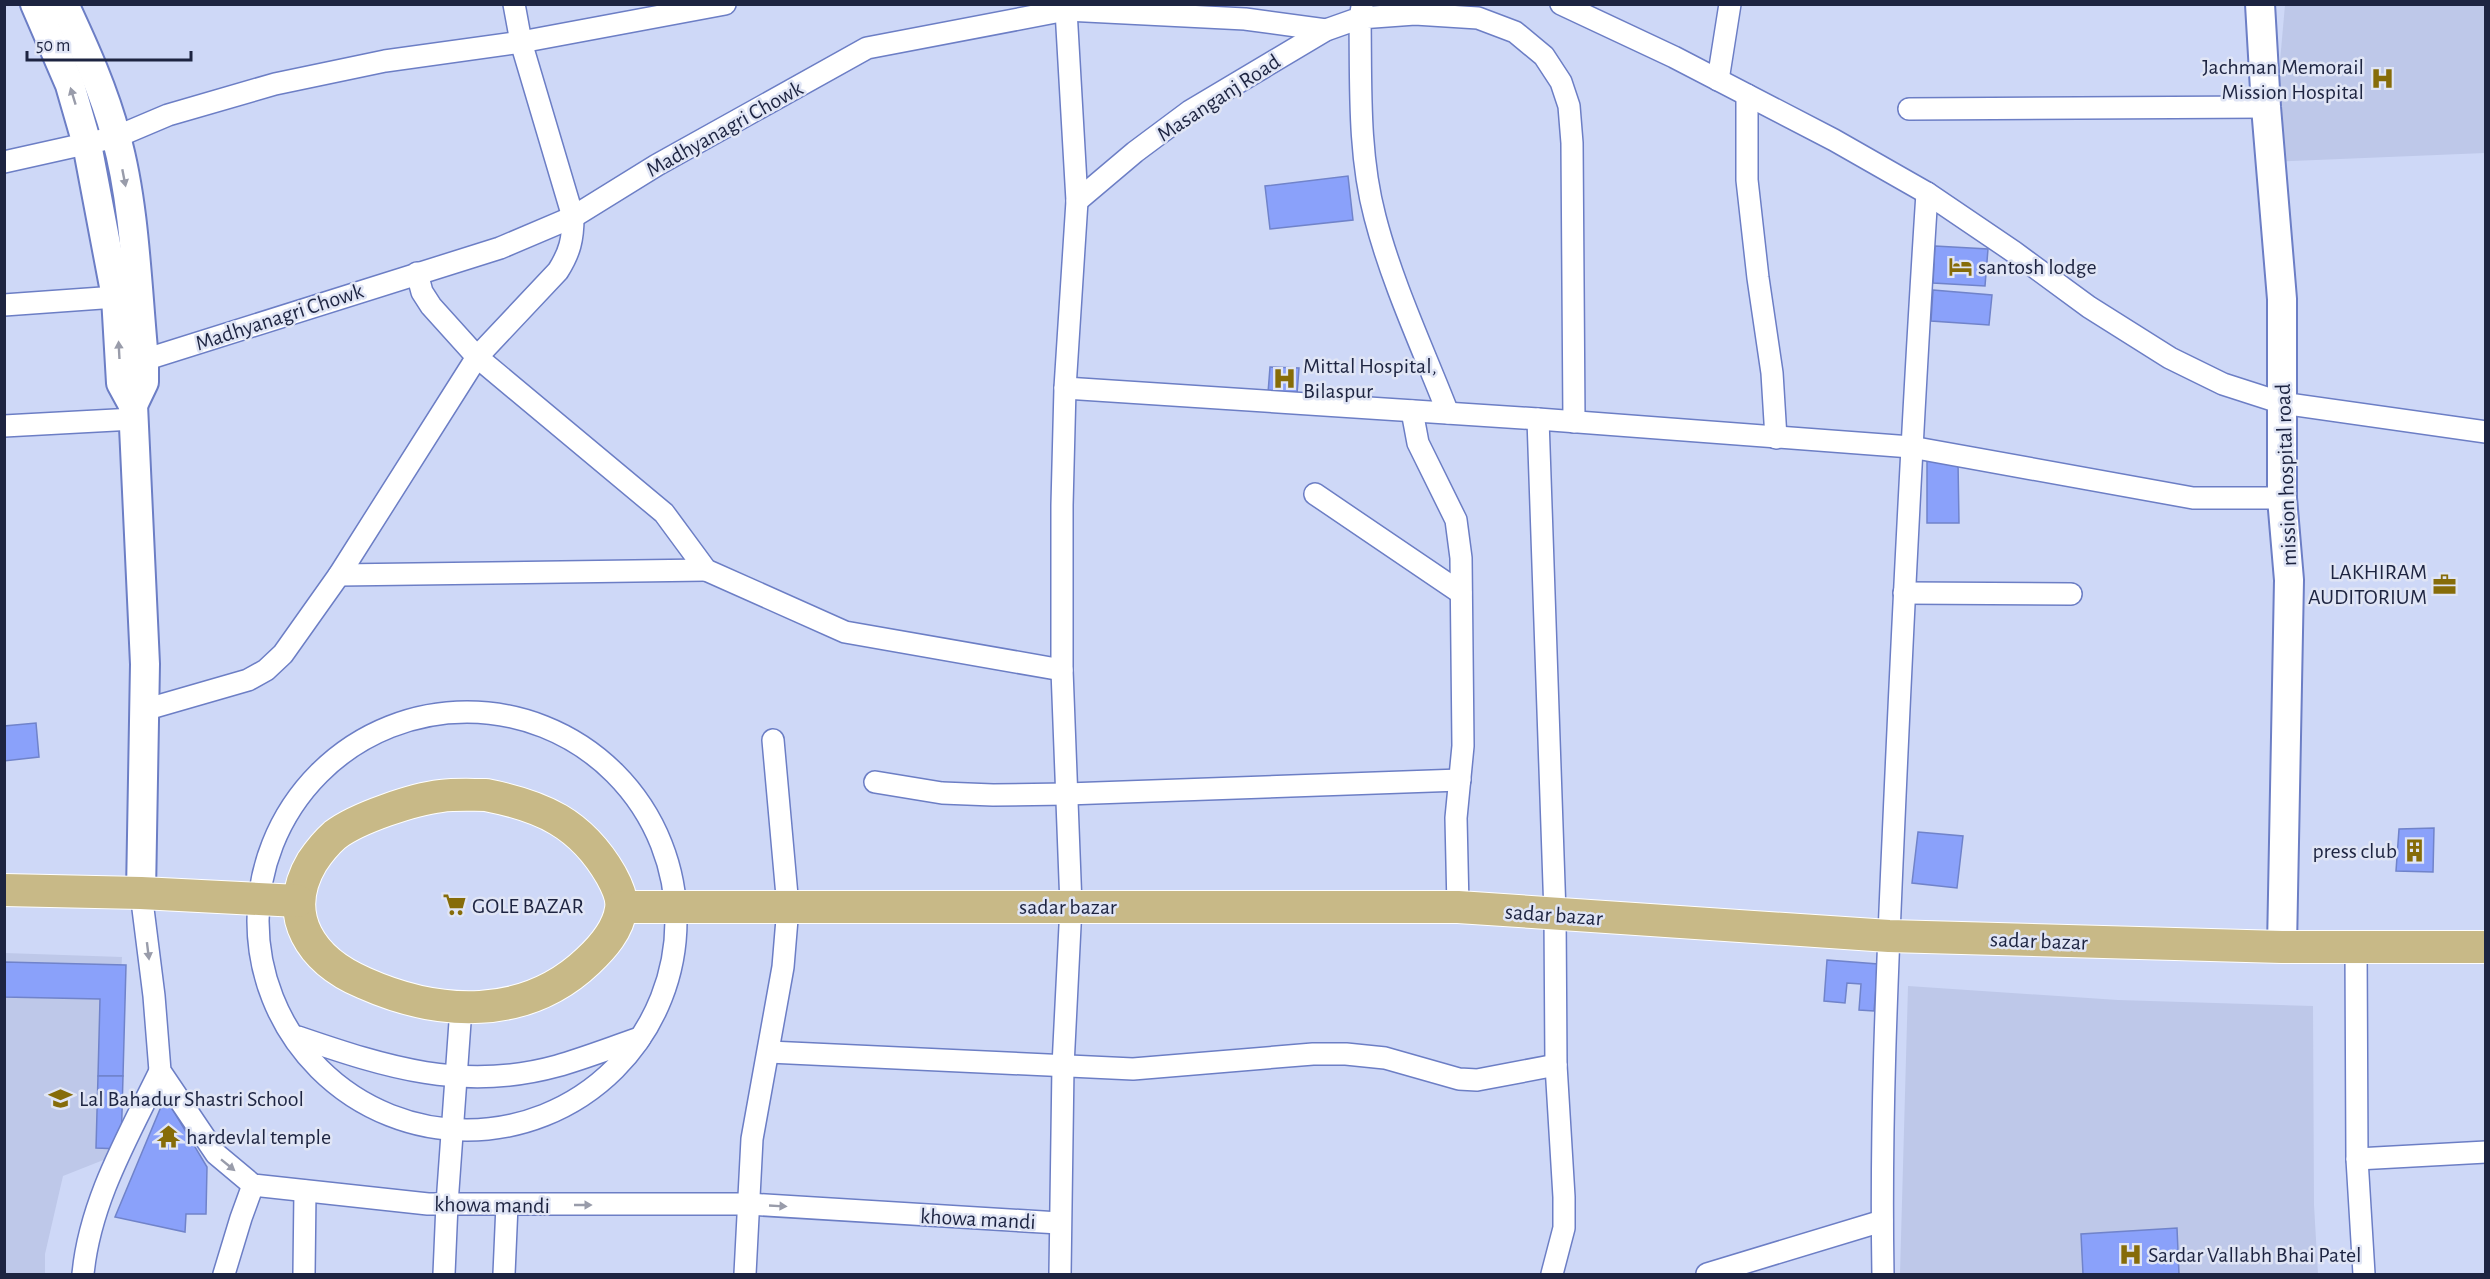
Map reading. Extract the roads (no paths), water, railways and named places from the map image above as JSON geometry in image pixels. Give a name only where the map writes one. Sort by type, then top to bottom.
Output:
[{"type":"main road","points":[[486,795],[524,802],[560,819],[590,845],[607,868],[617,885],[622,907],[615,930],[577,972],[545,990],[505,1005],[461,1008],[420,1002],[384,992],[350,977],[320,954],[304,931],[298,901],[302,879],[316,855],[336,834],[399,806],[440,796],[486,795]]},
{"type":"main road","points":[[4,890],[141,893],[298,901]]},
{"type":"main road","name":"sadar bazar","points":[[622,907],[1458,907],[1889,936],[2282,947],[2486,946]]},
{"type":"street","points":[[35,4],[70,85],[87,144],[116,297],[121,383],[134,412]]},
{"type":"street","points":[[64,4],[89,59],[116,137],[127,192],[144,360],[144,382],[134,412],[145,664],[141,893],[154,996],[159,1071],[103,1190],[90,1231],[83,1275]]},
{"type":"street","points":[[144,710],[248,680],[266,670],[283,654],[339,575],[477,357],[558,271],[568,255],[573,239],[573,217],[520,42],[514,4]]},
{"type":"street","points":[[4,162],[116,137],[168,115],[275,84],[385,61],[520,42],[725,4]]},
{"type":"street","points":[[1561,4],[1718,80],[1834,140],[1927,193],[2014,252],[2089,307],[2170,358],[2223,384],[2282,403],[2486,432]]},
{"type":"street","points":[[1718,80],[1730,4]]},
{"type":"street","name":"mission hospital road","points":[[2260,4],[2282,299],[2282,498],[2289,580],[2282,947]]},
{"type":"street","points":[[1060,1275],[1063,1066],[1071,906],[1062,670],[1062,505],[1065,388],[1077,201],[1065,10]]},
{"type":"street","name":"Madhyanagri Chowk","points":[[144,360],[500,248],[573,217],[657,165],[867,48],[1065,10],[1245,20],[1326,30]]},
{"type":"street","points":[[1361,11],[1363,148],[1374,217],[1448,413]]},
{"type":"street","name":"Masanganj Road","points":[[1077,201],[1135,152],[1190,111],[1361,11],[1478,18],[1515,32],[1544,56],[1561,82],[1569,106],[1572,143],[1574,422]]},
{"type":"street","points":[[1747,95],[1747,180],[1772,373],[1776,438]]},
{"type":"street","points":[[1909,109],[2266,107]]},
{"type":"street","points":[[1883,1275],[1882,1221],[1889,936],[1911,447],[1927,193]]},
{"type":"street","points":[[417,273],[422,291],[431,306],[477,357],[664,513],[706,570]]},
{"type":"street","points":[[4,305],[116,297]]},
{"type":"street","points":[[1065,388],[1538,419],[1911,447],[2193,498],[2282,498]]},
{"type":"street","points":[[1412,411],[1418,443],[1456,520],[1461,558],[1463,723],[1456,818],[1458,907]]},
{"type":"street","points":[[4,426],[134,412]]},
{"type":"street","points":[[1538,419],[1555,914],[1556,1065],[1564,1197],[1564,1228],[1552,1275]]},
{"type":"street","points":[[1315,494],[1461,593]]},
{"type":"street","points":[[339,575],[706,570],[845,632],[1062,670]]},
{"type":"street","points":[[1904,593],[2071,594]]},
{"type":"street","points":[[443,715],[495,715],[544,727],[586,752],[631,792],[655,823],[668,853],[675,907],[675,952],[667,986],[649,1026],[624,1060],[596,1090],[561,1112],[527,1127],[494,1136],[452,1136],[417,1124],[366,1100],[322,1066],[296,1036],[277,1000],[253,898],[263,845],[284,806],[332,754],[381,731],[443,715]]},
{"type":"street","points":[[745,1275],[752,1139],[783,967],[788,907],[773,740]]},
{"type":"street","points":[[875,782],[942,793],[1067,795],[1460,780]]},
{"type":"street","points":[[2356,947],[2357,1158],[2364,1275]]},
{"type":"street","points":[[444,1275],[461,1008]]},
{"type":"street","points":[[296,1036],[401,1070],[456,1078],[511,1074],[556,1066],[640,1038]]},
{"type":"street","points":[[769,1052],[1133,1069],[1346,1053],[1385,1058],[1460,1079],[1478,1080],[1556,1065]]},
{"type":"street","points":[[159,1071],[216,1154],[253,1185],[224,1275]]},
{"type":"street","points":[[2357,1158],[2486,1152]]},
{"type":"street","name":"khowa mandi","points":[[253,1185],[447,1204],[748,1204],[1059,1223]]},
{"type":"street","points":[[304,1275],[305,1191]]},
{"type":"street","points":[[504,1275],[507,1205]]},
{"type":"street","points":[[1707,1275],[1882,1221]]},
{"type":"place","name":"Jachman Memorail Mission Hospital","points":[[2382,79]]},
{"type":"place","name":"santosh lodge","points":[[1960,266]]},
{"type":"place","name":"Mittal Hospital, Bilaspur","points":[[1285,378]]},
{"type":"place","name":"LAKHIRAM AUDITORIUM","points":[[2445,584]]},
{"type":"place","name":"press club","points":[[2415,850]]},
{"type":"place","name":"GOLE BAZAR","points":[[454,905]]},
{"type":"place","name":"Lal Bahadur Shastri School","points":[[61,1098]]},
{"type":"place","name":"hardevlal temple","points":[[168,1136]]},
{"type":"place","name":"Sardar Vallabh Bhai Patel","points":[[2130,1254]]}]
